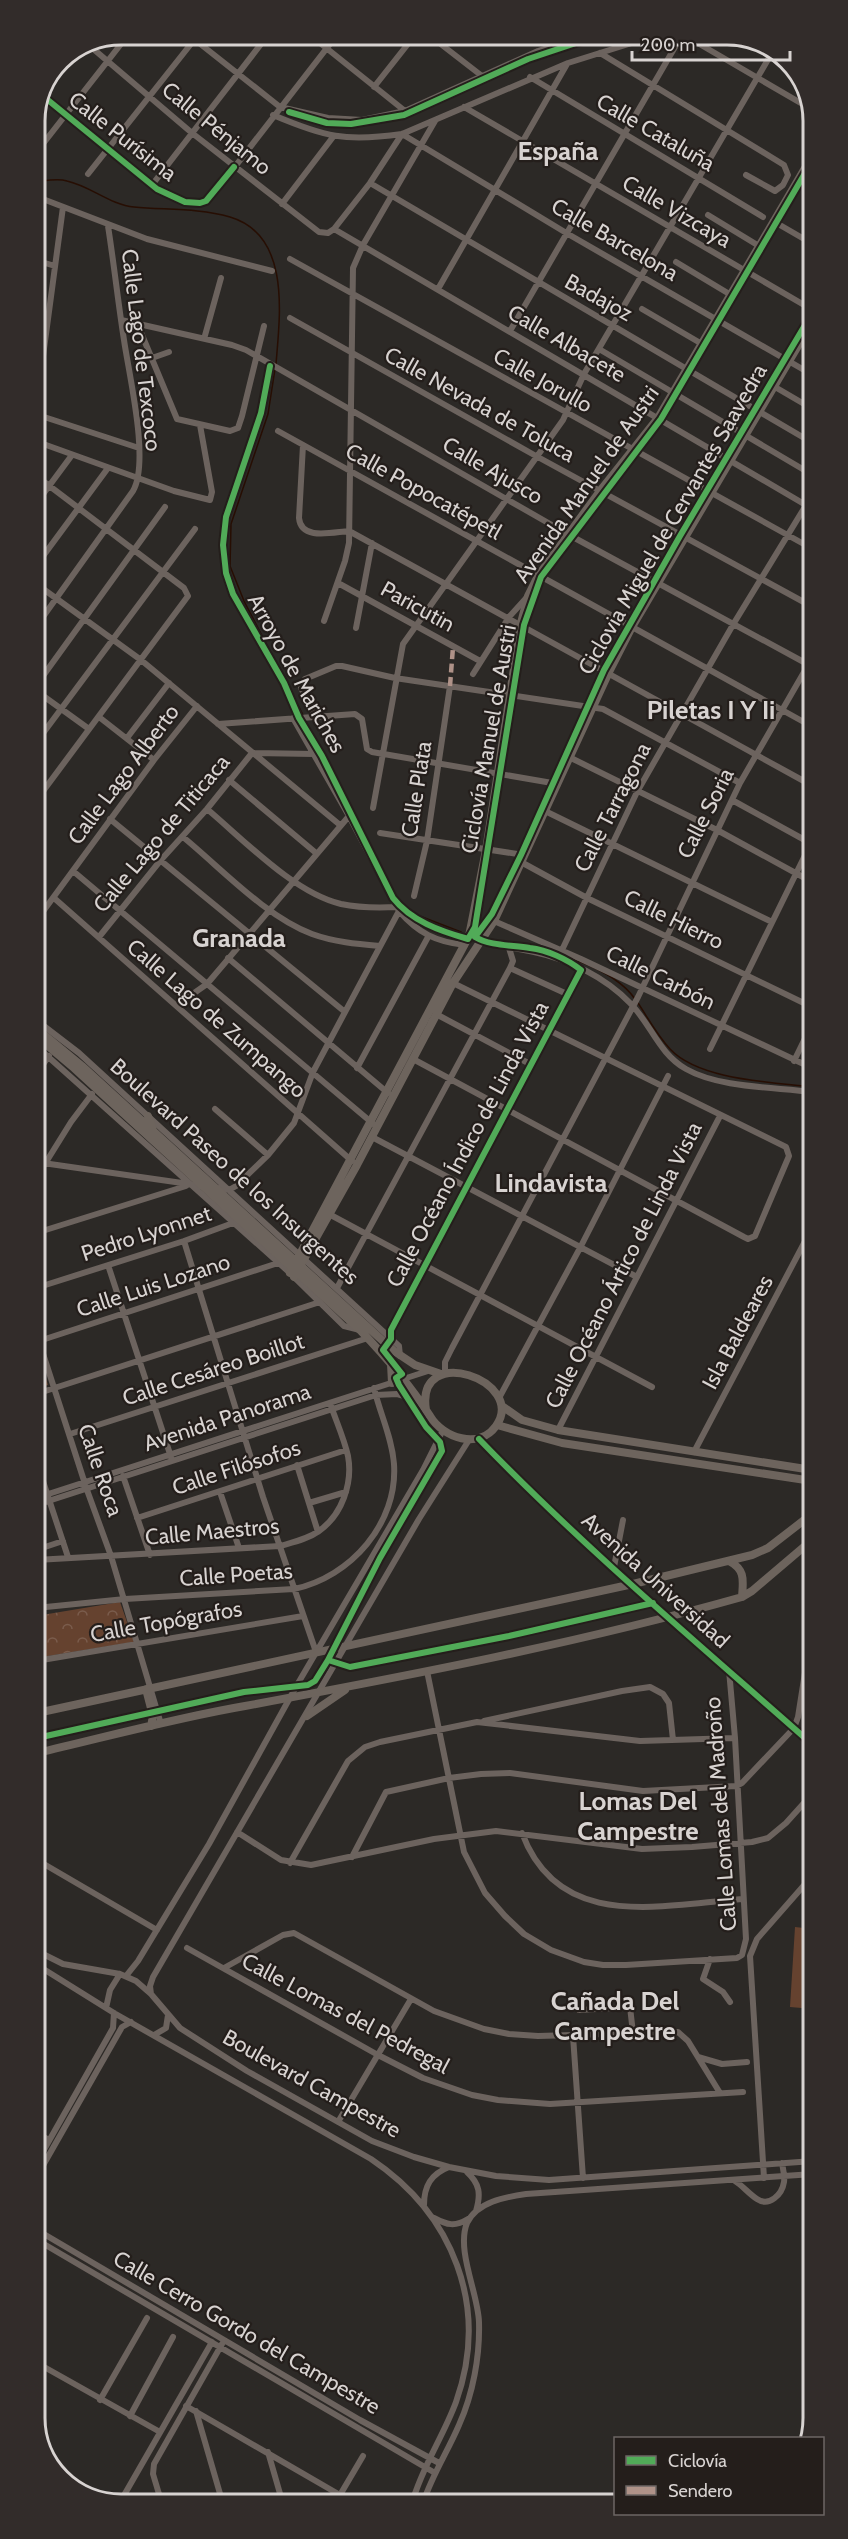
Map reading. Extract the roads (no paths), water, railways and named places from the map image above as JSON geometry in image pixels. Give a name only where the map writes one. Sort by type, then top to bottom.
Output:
[{"type":"main road","name":"Avenida Manuel de Austri","points":[[390,1094],[465,945],[474,918],[521,623],[528,596],[538,576],[568,534],[658,418],[802,172]]},
{"type":"main road","points":[[297,1267],[390,1094],[413,1059],[453,982],[477,943],[493,923],[632,627],[803,337]]},
{"type":"main road","points":[[474,918],[483,926],[493,923]]},
{"type":"main road","points":[[465,945],[477,943]]},
{"type":"main road","points":[[45,1034],[56,1036]]},
{"type":"main road","name":"Boulevard Paseo de los Insurgentes","points":[[45,1038],[82,1066],[297,1267],[391,1363],[426,1410]]},
{"type":"main road","name":"Boulevard Paseo de los Insurgentes","points":[[45,1041],[202,1186],[400,1356],[428,1371],[443,1373]]},
{"type":"main road","points":[[148,1116],[155,1134]]},
{"type":"main road","points":[[354,1163],[372,1137],[374,1124]]},
{"type":"main road","points":[[391,1363],[392,1383]]},
{"type":"main road","points":[[500,1402],[497,1425],[479,1439],[469,1440],[443,1430],[426,1410],[425,1399],[428,1388],[443,1373],[461,1373],[476,1377],[490,1387],[500,1402],[522,1420],[558,1430],[803,1469]]},
{"type":"main road","points":[[497,1425],[562,1443],[803,1480]]},
{"type":"main road","points":[[45,1711],[633,1584],[729,1561],[760,1552],[803,1521]]},
{"type":"main road","points":[[45,1751],[151,1726],[427,1671],[670,1617],[742,1597],[803,1548]]},
{"type":"main road","points":[[729,1561],[743,1575],[742,1597]]},
{"type":"main road","points":[[307,1716],[349,1687]]},
{"type":"main road","points":[[149,1688],[153,1716],[151,1726]]},
{"type":"street","points":[[45,141],[119,45]]},
{"type":"street","points":[[88,174],[187,45]]},
{"type":"street","points":[[205,45],[280,106],[346,120],[381,117],[405,111],[556,45]]},
{"type":"street","points":[[152,185],[260,45]]},
{"type":"street","points":[[323,45],[405,111]]},
{"type":"street","name":"Calle Purísima","points":[[48,100],[152,185],[176,198],[200,203],[213,195],[329,45]]},
{"type":"street","points":[[374,87],[407,45]]},
{"type":"street","points":[[442,45],[482,76]]},
{"type":"street","points":[[273,115],[316,133],[333,137],[372,138],[402,134],[530,77],[625,45]]},
{"type":"street","points":[[510,331],[677,45]]},
{"type":"street","points":[[700,45],[800,103]]},
{"type":"street","name":"Calle Pénjamo","points":[[94,50],[192,133],[282,204],[322,233],[334,229]]},
{"type":"street","points":[[600,53],[784,165],[788,171],[783,185],[775,191],[746,175]]},
{"type":"street","points":[[373,808],[403,644],[567,414],[584,374],[769,58]]},
{"type":"street","points":[[438,289],[568,63]]},
{"type":"street","name":"Calle Cataluña","points":[[530,77],[763,217]]},
{"type":"street","name":"Calle Vizcaya","points":[[464,107],[803,304]]},
{"type":"street","points":[[324,621],[348,553],[353,268],[363,245],[435,121]]},
{"type":"street","points":[[334,229],[370,183],[402,134]]},
{"type":"street","name":"Calle Barcelona","points":[[402,134],[568,234],[803,369]]},
{"type":"street","points":[[282,204],[333,137]]},
{"type":"street","name":"Badajoz","points":[[370,183],[803,437]]},
{"type":"street","points":[[45,200],[108,226],[172,247],[272,271]]},
{"type":"street","points":[[45,333],[63,207]]},
{"type":"street","points":[[708,215],[759,246]]},
{"type":"street","points":[[773,221],[803,238]]},
{"type":"street","name":"Calle Lago de Texcoco","points":[[108,226],[139,448],[139,478]]},
{"type":"street","name":"Calle Albacete","points":[[334,229],[803,503]]},
{"type":"street","name":"Calle Jorullo","points":[[290,259],[803,544]]},
{"type":"street","points":[[676,262],[731,295]]},
{"type":"street","points":[[45,263],[54,266]]},
{"type":"street","points":[[204,339],[221,278]]},
{"type":"street","points":[[642,309],[702,344]]},
{"type":"street","name":"Calle Nevada de Toluca","points":[[290,318],[684,538],[803,602]]},
{"type":"street","name":"Calle Ajusco","points":[[121,320],[239,347],[568,534],[803,660]]},
{"type":"street","points":[[137,323],[176,418],[230,431],[238,428],[258,357],[264,326]]},
{"type":"street","points":[[599,349],[803,469]]},
{"type":"street","points":[[152,358],[169,352]]},
{"type":"street","points":[[775,387],[803,403]]},
{"type":"street","points":[[45,418],[139,448]]},
{"type":"street","points":[[45,445],[184,494],[204,499],[212,498],[200,425]]},
{"type":"street","name":"Calle Popocatépetl","points":[[278,431],[803,721]]},
{"type":"street","points":[[303,445],[300,525],[305,531],[314,533],[349,531],[521,623],[803,780]]},
{"type":"street","points":[[45,492],[72,455]]},
{"type":"street","points":[[45,553],[108,468]]},
{"type":"street","points":[[45,614],[133,491],[139,478]]},
{"type":"street","points":[[45,484],[188,592],[186,600],[45,790]]},
{"type":"street","points":[[45,674],[165,507]]},
{"type":"street","name":"Calle Tarragona","points":[[562,950],[637,792],[734,623],[803,516]]},
{"type":"street","points":[[45,731],[195,529]]},
{"type":"street","points":[[356,628],[372,543]]},
{"type":"street","name":"Paricutin","points":[[338,583],[480,661]]},
{"type":"street","points":[[45,590],[141,660],[340,825]]},
{"type":"street","points":[[473,674],[509,617],[528,596]]},
{"type":"street","points":[[312,716],[301,688],[305,679],[336,666],[395,678],[510,696],[594,706],[615,714],[740,783]]},
{"type":"street","name":"Calle Soria","points":[[443,1373],[445,1362],[635,1002],[740,783],[781,709],[803,675]]},
{"type":"street","points":[[127,738],[169,683]]},
{"type":"street","name":"Calle Plata","points":[[414,896],[427,841],[450,686]]},
{"type":"street","points":[[45,696],[89,729]]},
{"type":"street","name":"Calle Lago Alberto","points":[[45,909],[154,759],[197,706]]},
{"type":"street","points":[[218,724],[357,714],[362,719],[367,749],[438,764],[558,784]]},
{"type":"street","points":[[99,717],[154,759]]},
{"type":"street","points":[[293,718],[349,816],[398,909],[409,923],[428,937],[441,942],[465,945]]},
{"type":"street","points":[[252,753],[314,754]]},
{"type":"street","name":"Calle Lago de Titicaca","points":[[99,937],[252,753]]},
{"type":"street","points":[[571,758],[717,830],[803,877]]},
{"type":"street","points":[[230,780],[316,853]]},
{"type":"street","points":[[732,800],[803,839]]},
{"type":"street","points":[[207,809],[293,881],[311,892],[340,904],[398,909]]},
{"type":"street","points":[[545,811],[772,922]]},
{"type":"street","points":[[177,1005],[207,984],[349,816]]},
{"type":"street","points":[[110,819],[345,1012]]},
{"type":"street","name":"Calle Hierro","points":[[380,833],[523,858],[587,898],[803,1003]]},
{"type":"street","points":[[183,837],[269,910],[295,926],[335,941],[380,946]]},
{"type":"street","points":[[710,1049],[803,859]]},
{"type":"street","points":[[73,871],[374,1124]]},
{"type":"street","name":"Calle Lago de Zumpango","points":[[54,898],[354,1163]]},
{"type":"street","points":[[92,1094],[71,1122],[46,1164],[229,1190],[236,1186],[268,1155],[299,1114],[313,1072],[327,1043],[398,909]]},
{"type":"street","name":"Calle Carbón","points":[[493,923],[562,950],[803,1064]]},
{"type":"street","points":[[357,1068],[428,937]]},
{"type":"street","points":[[477,943],[548,955],[608,983],[635,1002],[656,1042],[685,1069],[726,1081],[803,1091]]},
{"type":"street","points":[[337,1288],[510,968],[513,961],[509,948]]},
{"type":"street","points":[[228,958],[390,1094]]},
{"type":"street","points":[[510,968],[567,994]]},
{"type":"street","name":"Calle Océano Índico de Linda Vista","points":[[387,1335],[581,970]]},
{"type":"street","points":[[413,1059],[744,1237],[755,1236],[789,1155],[789,1150],[782,1144],[720,1116],[453,982]]},
{"type":"street","points":[[436,1014],[530,1064]]},
{"type":"street","name":"Boulevard Paseo de los Insurgentes","points":[[45,1027],[80,1053],[229,1190],[297,1267],[320,1302],[344,1326],[360,1330]]},
{"type":"street","points":[[794,1061],[803,1042]]},
{"type":"street","name":"Boulevard Paseo de los Insurgentes","points":[[45,1053],[278,1263],[297,1267],[337,1288],[399,1346],[400,1356]]},
{"type":"street","points":[[45,1062],[49,1056]]},
{"type":"street","points":[[500,1402],[537,1325],[580,1248],[668,1076]]},
{"type":"street","points":[[214,1109],[268,1155]]},
{"type":"street","name":"Calle Océano Ártico de Linda Vista","points":[[558,1430],[720,1116]]},
{"type":"street","points":[[372,1137],[520,1218],[636,1277]]},
{"type":"street","points":[[45,1230],[189,1185]]},
{"type":"street","points":[[326,1212],[652,1387]]},
{"type":"street","name":"Pedro Lyonnet","points":[[45,1285],[233,1223]]},
{"type":"street","points":[[184,1241],[201,1289],[258,1479],[316,1652]]},
{"type":"street","name":"Isla Baldeares","points":[[694,1452],[803,1245]]},
{"type":"street","name":"Calle Luis Lozano","points":[[45,1339],[278,1263]]},
{"type":"street","points":[[108,1265],[171,1457]]},
{"type":"street","points":[[45,1391],[320,1302]]},
{"type":"street","name":"Calle Cesáreo Boillot","points":[[70,1434],[368,1338]]},
{"type":"street","name":"Calle Roca","points":[[45,1360],[125,1599],[161,1724]]},
{"type":"street","name":"Avenida Panorama","points":[[86,1486],[121,1470],[245,1434],[375,1392],[392,1383],[428,1371]]},
{"type":"street","name":"Avenida Panorama","points":[[375,1392],[420,1400]]},
{"type":"street","name":"Calle Poetas","points":[[45,1607],[125,1599],[294,1589],[318,1583],[340,1571],[362,1550],[380,1527],[393,1493],[394,1465],[390,1438],[375,1392]]},
{"type":"street","name":"Calle Maestros","points":[[45,1559],[280,1546],[318,1532],[335,1516],[346,1492],[349,1467],[346,1450],[331,1406]]},
{"type":"street","points":[[106,2008],[108,1994],[157,1929],[209,1844],[316,1652],[423,1470],[443,1430]]},
{"type":"street","name":"Avenida Universidad","points":[[479,1439],[529,1490],[803,1736]]},
{"type":"street","points":[[151,1994],[153,1977],[442,1481],[469,1440]]},
{"type":"street","name":"Calle Filósofos","points":[[137,1518],[346,1450]]},
{"type":"street","name":"Avenida Panorama","points":[[45,1500],[86,1486],[124,1478],[171,1457]]},
{"type":"street","points":[[297,1465],[318,1532]]},
{"type":"street","points":[[121,1470],[150,1555]]},
{"type":"street","points":[[45,1488],[68,1557]]},
{"type":"street","points":[[220,1492],[239,1548]]},
{"type":"street","points":[[309,1503],[346,1492]]},
{"type":"street","points":[[614,1567],[623,1520]]},
{"type":"street","points":[[45,1547],[63,1541]]},
{"type":"street","name":"Calle Topógrafos","points":[[45,1659],[303,1616]]},
{"type":"street","name":"Calle Lomas del Madroño","points":[[710,1959],[737,1958],[742,1955],[746,1939],[729,1670]]},
{"type":"street","points":[[427,1671],[461,1835],[473,1872],[485,1893],[505,1916],[524,1934],[551,1950],[584,1962],[603,1965],[710,1959],[703,1979],[723,1992],[730,2002]]},
{"type":"street","points":[[352,1857],[386,1792],[449,1778],[510,1773],[643,1791],[736,1786],[745,1781],[794,1728],[803,1686]]},
{"type":"street","points":[[290,1863],[348,1761],[365,1747],[380,1742],[622,1691],[650,1688],[663,1694],[669,1703],[673,1740]]},
{"type":"street","points":[[512,1725],[513,1713]]},
{"type":"street","points":[[477,1722],[640,1741],[735,1738]]},
{"type":"street","points":[[237,1832],[281,1860],[311,1865],[461,1835],[496,1831],[642,1849],[761,1840],[775,1833],[803,1804]]},
{"type":"street","points":[[522,1833],[529,1851],[541,1869],[571,1893],[595,1903],[618,1907],[743,1899]]},
{"type":"street","points":[[45,1865],[157,1929]]},
{"type":"street","name":"Calle Lomas del Madroño","points":[[764,2178],[751,1952],[757,1939],[803,1886]]},
{"type":"street","points":[[224,1968],[283,1935],[294,1933],[434,2012],[484,2029],[509,2034],[573,2036],[678,2032],[688,2041],[720,2093]]},
{"type":"street","name":"Calle Lomas del Pedregal","points":[[187,1948],[423,2078],[481,2097],[527,2104],[743,2092]]},
{"type":"street","name":"Boulevard Campestre","points":[[45,1954],[76,1968],[123,1975],[151,1994],[180,2028],[210,2049],[372,2141],[414,2157],[465,2171],[524,2179],[583,2178],[803,2162]]},
{"type":"street","name":"Boulevard Campestre","points":[[45,1970],[114,2013],[371,2159],[402,2182],[433,2218],[448,2241],[462,2280],[469,2321],[469,2341],[466,2364],[456,2401],[424,2467],[415,2494]]},
{"type":"street","points":[[338,2122],[411,1999]]},
{"type":"street","points":[[579,2010],[630,2007],[633,2033]]},
{"type":"street","points":[[45,2147],[113,2028],[116,2021],[114,2013]]},
{"type":"street","points":[[154,2035],[166,2028],[168,2015]]},
{"type":"street","points":[[45,2162],[121,2029],[127,2023],[132,2022]]},
{"type":"street","points":[[573,2036],[583,2178]]},
{"type":"street","points":[[698,2056],[722,2064],[747,2062]]},
{"type":"street","points":[[45,2138],[49,2140]]},
{"type":"street","points":[[734,2181],[757,2199],[766,2201],[779,2194],[784,2176],[782,2163]]},
{"type":"street","points":[[424,2206],[424,2195],[430,2180],[449,2166]]},
{"type":"street","points":[[427,2494],[439,2463],[464,2414],[476,2367],[479,2321],[477,2298],[464,2242],[466,2226],[474,2214],[479,2190],[474,2179],[465,2171]]},
{"type":"street","points":[[433,2218],[446,2224],[457,2225],[496,2200],[526,2194],[803,2175]]},
{"type":"street","name":"Calle Cerro Gordo del Campestre","points":[[45,2235],[215,2336],[439,2463]]},
{"type":"street","name":"Calle Cerro Gordo del Campestre","points":[[45,2245],[435,2473]]},
{"type":"street","points":[[100,2400],[147,2318]]},
{"type":"street","points":[[125,2494],[215,2336]]},
{"type":"street","points":[[130,2416],[173,2337]]},
{"type":"street","points":[[152,2469],[224,2341]]},
{"type":"street","points":[[45,2368],[160,2432]]},
{"type":"street","points":[[186,2406],[337,2494]]},
{"type":"street","points":[[196,2411],[220,2494]]},
{"type":"street","points":[[268,2452],[280,2494]]},
{"type":"street","points":[[340,2494],[363,2456]]},
{"type":"street","points":[[144,2462],[152,2469],[159,2494]]},
{"type":"waterway","points":[[45,181],[63,180],[76,183],[125,206],[206,212],[230,217],[250,226],[263,241],[272,259],[277,279],[279,323],[276,364]]},
{"type":"waterway","points":[[275,369],[268,414],[231,524],[230,566],[244,601],[303,715]]},
{"type":"waterway","points":[[305,720],[378,865]]},
{"type":"waterway","points":[[397,902],[417,915],[461,932]]},
{"type":"waterway","points":[[490,939],[497,942]]},
{"type":"waterway","points":[[513,945],[562,955],[596,969],[612,978],[635,999]]},
{"type":"waterway","points":[[638,1003],[670,1049],[683,1059],[699,1067],[737,1078],[803,1086]]},
{"type":"district","name":"España","points":[[558,151]]},
{"type":"district","name":"Piletas I Y Ii","points":[[711,710]]},
{"type":"district","name":"Granada","points":[[239,938]]},
{"type":"district","name":"Lindavista","points":[[551,1183]]},
{"type":"district","name":"Lomas Del Campestre","points":[[638,1816]]},
{"type":"district","name":"Cañada Del Campestre","points":[[615,2016]]}]
